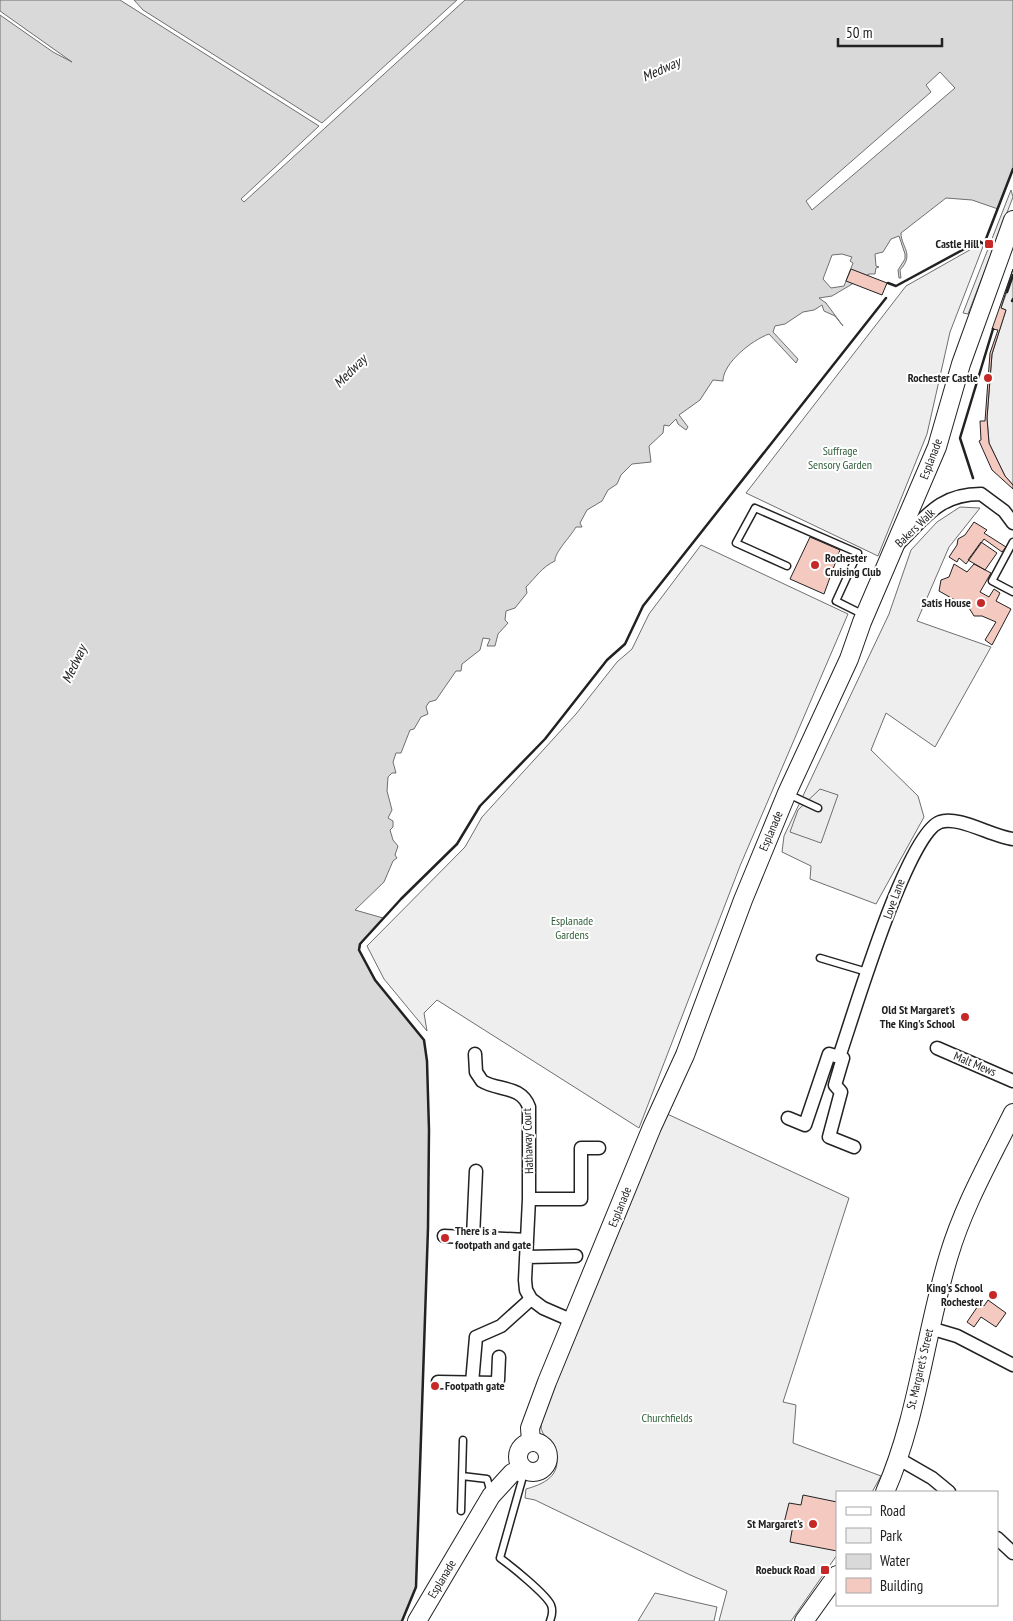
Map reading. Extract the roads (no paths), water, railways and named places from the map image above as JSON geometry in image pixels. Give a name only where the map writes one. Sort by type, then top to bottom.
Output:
[{"type":"street","name":"Esplanade","points":[[417,1621],[491,1496],[518,1471],[518,1453],[523,1446],[531,1442],[530,1428],[546,1382],[684,1055],[743,900],[787,793],[849,658],[892,550],[937,447],[961,364],[1013,220]]},
{"type":"street","name":"Bakers Walk","points":[[892,550],[933,509],[955,496],[981,494],[1004,511],[1013,523]]},
{"type":"street","name":"Love Lane","points":[[854,1147],[829,1137],[841,1092],[836,1085],[843,1058],[838,1057],[903,874],[931,826],[941,821],[959,822],[1013,839]]},
{"type":"street","name":"Malt Mews","points":[[937,1048],[1013,1080]]},
{"type":"street","name":"Hathaway Court","points":[[475,1054],[476,1072],[482,1081],[516,1092],[528,1105],[529,1198],[525,1286],[532,1299]]},
{"type":"street","points":[[788,1118],[804,1125],[828,1054],[838,1057]]},
{"type":"street","name":"St. Margaret's Street","points":[[885,1491],[899,1459],[930,1328],[962,1214],[1013,1113]]},
{"type":"street","points":[[529,1198],[581,1199],[581,1148],[599,1148]]},
{"type":"street","points":[[473,1237],[476,1171]]},
{"type":"street","points":[[444,1236],[527,1240]]},
{"type":"street","points":[[526,1257],[576,1256]]},
{"type":"street","points":[[472,1383],[476,1337],[501,1326],[532,1299],[539,1306],[573,1321]]},
{"type":"street","points":[[930,1328],[957,1336],[1013,1365]]},
{"type":"street","points":[[438,1382],[497,1382],[499,1357]]},
{"type":"street","points":[[518,1471],[535,1472],[543,1468],[547,1460],[544,1448],[539,1444],[531,1442]]},
{"type":"street","points":[[899,1459],[932,1478],[948,1491]]},
{"type":"street","points":[[998,1539],[1013,1553]]},
{"type":"street","points":[[804,1621],[836,1576]]},
{"type":"lane","points":[[787,566],[736,543],[755,508],[858,553],[836,601],[865,616]]},
{"type":"lane","points":[[1013,542],[992,581],[1013,592]]},
{"type":"lane","points":[[787,793],[818,808]]},
{"type":"lane","points":[[820,958],[868,972]]},
{"type":"lane","points":[[460,1511],[463,1440]]},
{"type":"lane","points":[[518,1471],[522,1480],[500,1558],[513,1567],[551,1604],[552,1614],[550,1621]]},
{"type":"lane","points":[[462,1476],[487,1479],[491,1496]]},
{"type":"water","name":"Medway","points":[[0,0],[120,0],[319,126],[241,199],[244,202],[465,0],[1013,0],[1013,169],[998,209],[972,200],[946,198],[901,233],[907,255],[900,270],[901,278],[899,278],[898,270],[905,259],[905,254],[899,236],[891,239],[883,252],[875,254],[876,266],[879,267],[876,268],[875,274],[869,274],[832,296],[819,298],[826,303],[843,326],[835,316],[824,311],[822,305],[814,310],[803,312],[785,324],[775,326],[773,332],[798,359],[796,363],[769,334],[755,341],[740,353],[728,367],[723,381],[713,380],[700,400],[679,415],[688,427],[686,430],[678,424],[676,419],[669,426],[664,425],[663,433],[649,446],[651,462],[632,464],[621,475],[617,484],[608,490],[602,501],[587,510],[580,523],[582,527],[576,527],[560,549],[555,561],[543,569],[526,587],[527,593],[515,608],[506,611],[505,620],[508,623],[498,634],[495,646],[487,646],[490,639],[483,638],[480,650],[462,664],[461,671],[456,671],[436,700],[429,702],[426,707],[428,714],[421,717],[414,729],[410,730],[401,753],[396,753],[393,762],[396,773],[392,773],[388,777],[387,791],[392,810],[388,818],[393,821],[393,827],[390,830],[393,840],[398,846],[395,855],[397,858],[393,861],[384,882],[355,910],[383,918],[361,942],[359,950],[378,984],[424,1040],[427,1061],[429,1130],[428,1228],[416,1588],[402,1621],[0,1621],[0,15],[53,52],[72,62],[0,11]]},
{"type":"water","points":[[134,0],[457,0],[322,123],[143,10]]},
{"type":"place","name":"Castle Hill","points":[[989,244]]},
{"type":"place","name":"Rochester Castle","points":[[988,378]]},
{"type":"place","name":"Rochester Cruising Club","points":[[815,565]]},
{"type":"place","name":"Satis House","points":[[981,603]]},
{"type":"place","name":"Old St Margaret's The King's School","points":[[965,1017]]},
{"type":"place","name":"There is a footpath and gate","points":[[445,1238]]},
{"type":"place","name":"King's School Rochester","points":[[993,1295]]},
{"type":"place","name":"Footpath gate","points":[[435,1386]]},
{"type":"place","name":"St Margaret's","points":[[813,1524]]},
{"type":"place","name":"Roebuck Road","points":[[825,1570]]},
{"type":"park label","name":"Suffrage Sensory Garden","points":[[840,458]]},
{"type":"park label","name":"Esplanade Gardens","points":[[572,928]]},
{"type":"park label","name":"Churchfields","points":[[667,1418]]}]
